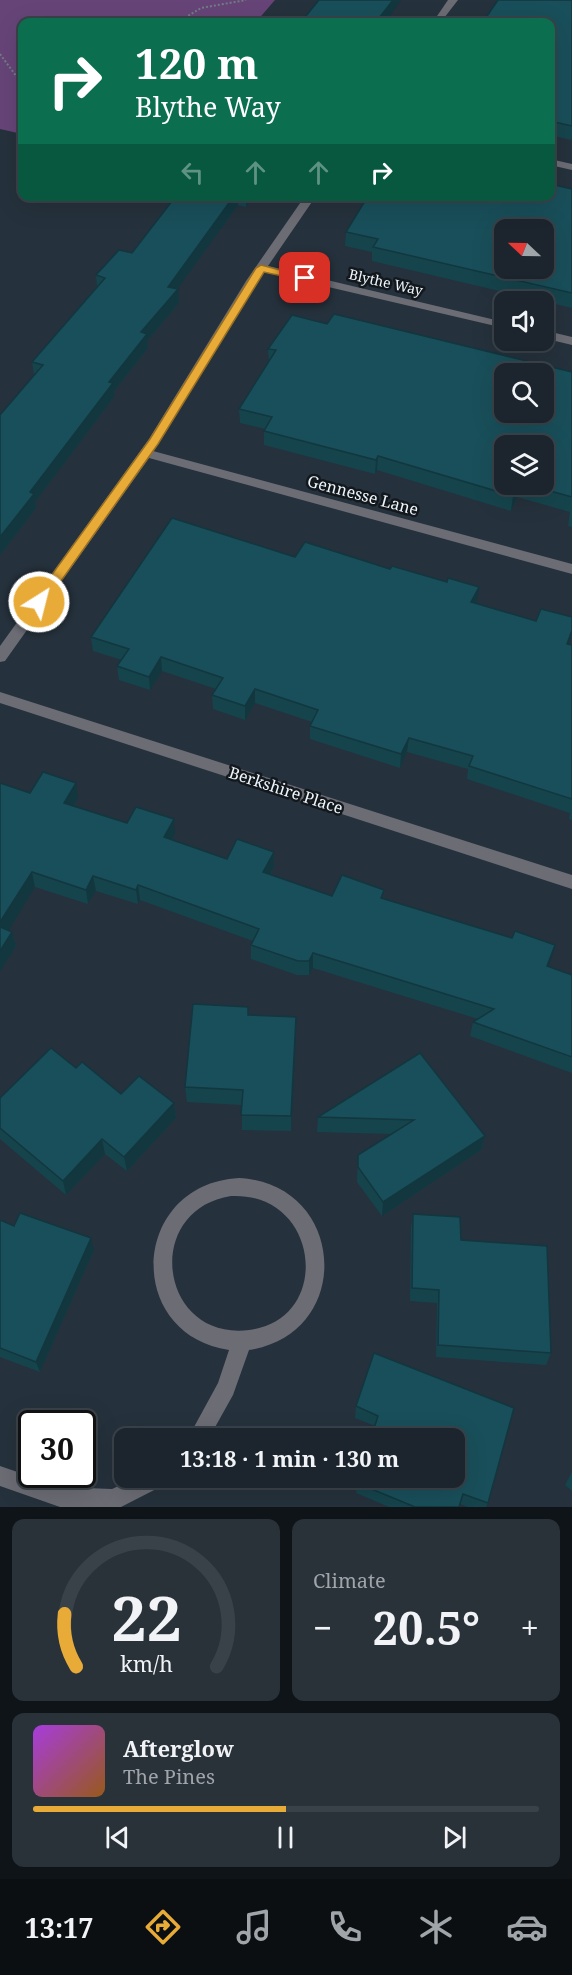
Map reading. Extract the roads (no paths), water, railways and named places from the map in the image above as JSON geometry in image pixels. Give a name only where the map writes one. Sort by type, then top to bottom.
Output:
[{"type":"street","points":[[440,18],[453,0]]},
{"type":"street","points":[[555,163],[572,166]]},
{"type":"street","points":[[0,657],[146,453],[261,268],[308,201]]},
{"type":"street","name":"Blythe Way","points":[[261,268],[494,323]]},
{"type":"street","points":[[554,337],[572,341]]},
{"type":"street","name":"Gennesse Lane","points":[[146,453],[572,568]]},
{"type":"street","name":"Berkshire Place","points":[[0,697],[572,882]]},
{"type":"street","points":[[236,1187],[260,1189],[281,1198],[299,1213],[311,1233],[317,1256],[315,1280],[300,1310],[289,1322],[267,1335],[242,1341],[215,1338],[191,1325],[172,1305],[163,1280],[162,1253],[171,1228],[188,1207],[210,1193],[236,1187]]},
{"type":"street","points":[[204,1428],[226,1388],[242,1341]]},
{"type":"street","points":[[0,1476],[61,1497],[113,1500],[138,1488]]}]
